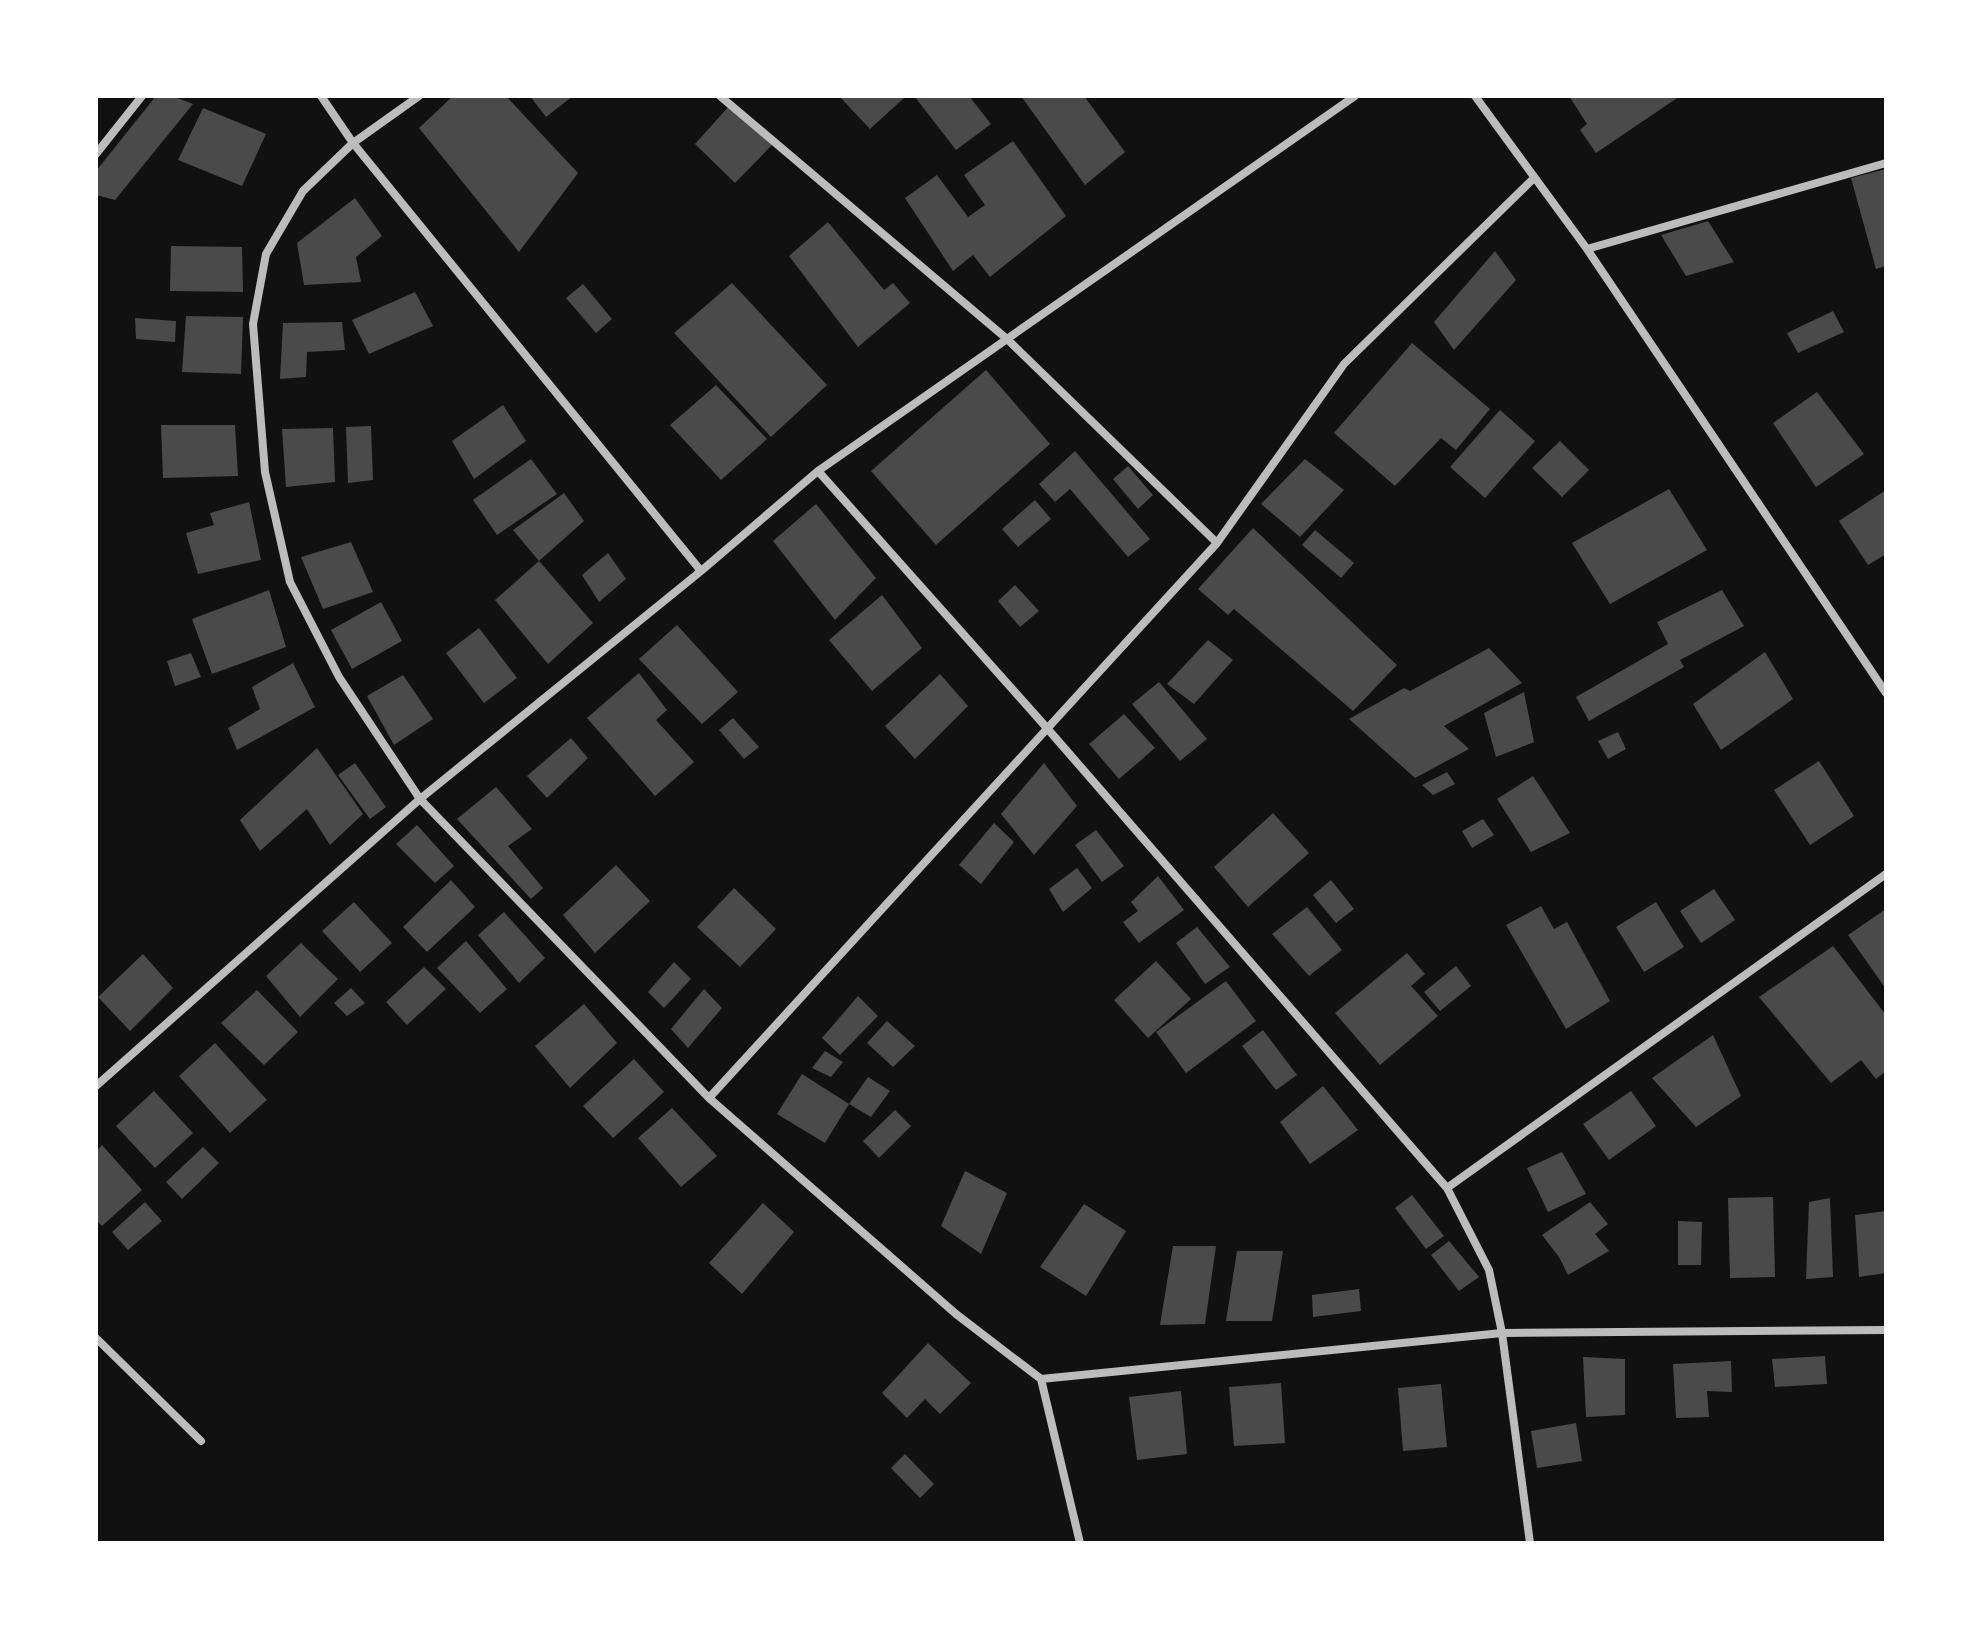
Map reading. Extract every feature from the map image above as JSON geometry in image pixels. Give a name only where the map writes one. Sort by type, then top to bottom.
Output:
[{"type":"street","points":[[96,154],[142,96]]},
{"type":"street","points":[[321,96],[353,143],[701,571]]},
{"type":"street","points":[[419,96],[353,143],[303,191],[266,254],[253,324],[265,472],[290,582],[339,677],[420,799],[709,1098],[956,1314],[1041,1379],[1080,1543]]},
{"type":"street","points":[[720,96],[1007,339],[1217,543]]},
{"type":"street","points":[[96,1086],[420,799],[701,571],[818,471],[1355,96]]},
{"type":"street","points":[[1475,96],[1587,249],[1886,693]]},
{"type":"street","points":[[1587,249],[1886,163]]},
{"type":"street","points":[[709,1098],[1217,543],[1344,364],[1534,178]]},
{"type":"street","points":[[818,471],[1046,727],[1447,1188],[1489,1270],[1502,1333],[1530,1543]]},
{"type":"street","points":[[1447,1188],[1886,874]]},
{"type":"street","points":[[1041,1379],[1502,1333],[1886,1330]]},
{"type":"street","points":[[96,1338],[201,1441]]},
{"type":"building","points":[[156,96],[172,96],[193,104],[115,200],[96,195],[96,171]]},
{"type":"building","points":[[453,96],[506,96],[578,173],[519,252],[419,128]]},
{"type":"building","points":[[530,96],[573,96],[546,117]]},
{"type":"building","points":[[839,96],[906,96],[870,129]]},
{"type":"building","points":[[917,96],[969,96],[991,124],[956,150]]},
{"type":"building","points":[[1021,96],[1084,96],[1125,152],[1085,185]]},
{"type":"building","points":[[1569,96],[1680,96],[1596,153],[1580,130],[1587,124]]},
{"type":"building","points":[[730,105],[772,145],[735,183],[695,144]]},
{"type":"building","points":[[203,108],[266,134],[242,186],[178,160]]},
{"type":"building","points":[[1013,141],[1066,216],[990,277],[973,255],[953,271],[905,198],[937,175],[968,217],[985,205],[964,175]]},
{"type":"building","points":[[1886,169],[1886,266],[1876,269],[1851,178]]},
{"type":"building","points":[[355,198],[382,236],[356,257],[361,282],[304,285],[297,243]]},
{"type":"building","points":[[1708,221],[1734,262],[1686,276],[1661,235]]},
{"type":"building","points":[[828,222],[884,290],[893,283],[910,303],[858,347],[789,256]]},
{"type":"building","points":[[171,246],[242,247],[243,292],[170,291]]},
{"type":"building","points":[[1495,251],[1516,280],[1454,350],[1434,322]]},
{"type":"building","points":[[732,283],[827,385],[771,437],[674,333]]},
{"type":"building","points":[[583,284],[612,319],[596,333],[566,298]]},
{"type":"building","points":[[415,292],[433,326],[369,354],[352,320]]},
{"type":"building","points":[[1833,311],[1844,332],[1798,353],[1787,333]]},
{"type":"building","points":[[186,316],[243,317],[241,374],[182,372]]},
{"type":"building","points":[[135,318],[176,321],[175,342],[136,339]]},
{"type":"building","points":[[342,322],[345,350],[307,352],[306,377],[280,379],[283,323]]},
{"type":"building","points":[[1412,343],[1490,409],[1456,450],[1441,438],[1395,486],[1334,433]]},
{"type":"building","points":[[986,370],[1050,444],[936,545],[871,471]]},
{"type":"building","points":[[716,385],[767,439],[721,480],[670,425]]},
{"type":"building","points":[[1817,392],[1864,454],[1816,487],[1773,423]]},
{"type":"building","points":[[503,405],[526,441],[474,479],[452,441]]},
{"type":"building","points":[[1500,410],[1535,441],[1485,498],[1450,467]]},
{"type":"building","points":[[161,425],[235,425],[238,476],[163,478]]},
{"type":"building","points":[[371,426],[373,480],[348,483],[346,427]]},
{"type":"building","points":[[333,428],[335,482],[286,487],[282,429]]},
{"type":"building","points":[[1560,441],[1589,470],[1562,497],[1532,468]]},
{"type":"building","points":[[1075,451],[1150,539],[1128,557],[1070,489],[1055,502],[1039,484]]},
{"type":"building","points":[[531,459],[557,494],[497,535],[473,500]]},
{"type":"building","points":[[1305,459],[1344,490],[1300,537],[1261,504]]},
{"type":"building","points":[[1128,466],[1153,495],[1138,509],[1113,479]]},
{"type":"building","points":[[1669,489],[1707,550],[1610,604],[1572,543]]},
{"type":"building","points":[[1886,490],[1886,554],[1868,565],[1839,521]]},
{"type":"building","points":[[564,493],[584,521],[539,561],[513,530]]},
{"type":"building","points":[[1035,500],[1051,519],[1018,547],[1002,529]]},
{"type":"building","points":[[249,502],[261,560],[198,574],[186,533],[214,525],[210,513]]},
{"type":"building","points":[[816,504],[876,578],[835,620],[773,541]]},
{"type":"building","points":[[1253,528],[1397,665],[1353,711],[1234,609],[1228,615],[1198,589]]},
{"type":"building","points":[[1315,530],[1354,563],[1341,578],[1302,545]]},
{"type":"building","points":[[351,542],[373,592],[323,609],[301,557]]},
{"type":"building","points":[[608,553],[626,579],[599,602],[582,575]]},
{"type":"building","points":[[539,561],[593,623],[548,664],[495,600]]},
{"type":"building","points":[[1015,585],[1039,611],[1020,627],[998,601]]},
{"type":"building","points":[[269,590],[286,647],[212,674],[192,619]]},
{"type":"building","points":[[1722,590],[1744,626],[1680,660],[1684,667],[1589,721],[1576,697],[1668,644],[1657,622]]},
{"type":"building","points":[[882,595],[922,648],[872,691],[829,640]]},
{"type":"building","points":[[381,602],[402,641],[352,669],[331,630]]},
{"type":"building","points":[[677,625],[738,692],[702,724],[639,659]]},
{"type":"building","points":[[479,628],[517,678],[484,703],[446,653]]},
{"type":"building","points":[[1208,640],[1233,660],[1194,704],[1167,684]]},
{"type":"building","points":[[1489,648],[1522,683],[1444,726],[1469,749],[1415,778],[1349,719],[1404,688],[1410,691]]},
{"type":"building","points":[[1765,652],[1793,699],[1721,750],[1693,704]]},
{"type":"building","points":[[191,653],[201,677],[175,686],[167,661]]},
{"type":"building","points":[[293,663],[315,707],[237,750],[228,728],[260,709],[252,687]]},
{"type":"building","points":[[639,673],[667,710],[656,720],[694,762],[655,796],[587,718]]},
{"type":"building","points":[[940,674],[968,706],[915,759],[885,726]]},
{"type":"building","points":[[403,675],[433,719],[394,745],[367,696]]},
{"type":"building","points":[[1159,682],[1207,739],[1180,761],[1132,704]]},
{"type":"building","points":[[1524,692],[1534,742],[1496,757],[1484,713]]},
{"type":"building","points":[[1124,714],[1155,748],[1119,779],[1089,744]]},
{"type":"building","points":[[733,718],[759,747],[744,759],[719,730]]},
{"type":"building","points":[[1618,732],[1626,749],[1608,759],[1598,741]]},
{"type":"building","points":[[571,738],[588,758],[547,798],[527,776]]},
{"type":"building","points":[[317,748],[363,814],[330,845],[307,809],[260,851],[240,820]]},
{"type":"building","points":[[1819,761],[1854,816],[1810,845],[1774,790]]},
{"type":"building","points":[[355,763],[386,807],[370,819],[338,775]]},
{"type":"building","points":[[1044,763],[1077,806],[1034,855],[1001,814]]},
{"type":"building","points":[[1447,772],[1455,784],[1433,795],[1422,785]]},
{"type":"building","points":[[1533,776],[1570,833],[1531,852],[1497,799]]},
{"type":"building","points":[[496,787],[532,829],[508,846],[543,888],[531,899],[457,819]]},
{"type":"building","points":[[1273,813],[1309,853],[1248,907],[1214,867]]},
{"type":"building","points":[[1483,819],[1494,835],[1472,848],[1462,831]]},
{"type":"building","points":[[994,823],[1014,842],[981,884],[959,865]]},
{"type":"building","points":[[417,825],[454,866],[435,883],[396,844]]},
{"type":"building","points":[[1096,830],[1124,866],[1102,882],[1075,845]]},
{"type":"building","points":[[616,865],[650,901],[595,953],[563,915]]},
{"type":"building","points":[[1077,868],[1092,888],[1063,912],[1049,889]]},
{"type":"building","points":[[1158,876],[1184,910],[1139,943],[1123,922],[1138,911],[1131,902]]},
{"type":"building","points":[[451,880],[475,907],[427,952],[403,927]]},
{"type":"building","points":[[1331,880],[1354,909],[1336,923],[1313,895]]},
{"type":"building","points":[[734,888],[776,929],[740,967],[697,927]]},
{"type":"building","points":[[1714,889],[1735,920],[1701,943],[1680,911]]},
{"type":"building","points":[[354,902],[392,943],[360,972],[322,931]]},
{"type":"building","points":[[1656,902],[1684,947],[1644,972],[1616,927]]},
{"type":"building","points":[[1541,906],[1554,929],[1567,922],[1610,1001],[1566,1029],[1506,925]]},
{"type":"building","points":[[1307,907],[1342,950],[1309,976],[1272,934]]},
{"type":"building","points":[[1886,909],[1886,989],[1848,935]]},
{"type":"building","points":[[504,912],[545,958],[519,983],[478,935]]},
{"type":"building","points":[[1197,927],[1230,967],[1205,984],[1176,943]]},
{"type":"building","points":[[466,941],[507,989],[480,1013],[437,968]]},
{"type":"building","points":[[301,943],[338,979],[300,1017],[266,976]]},
{"type":"building","points":[[1833,946],[1886,1015],[1886,1071],[1876,1079],[1861,1060],[1831,1083],[1759,997]]},
{"type":"building","points":[[1407,953],[1425,974],[1411,986],[1438,1016],[1380,1065],[1335,1013]]},
{"type":"building","points":[[143,954],[173,988],[130,1031],[98,997]]},
{"type":"building","points":[[1156,961],[1191,999],[1148,1038],[1114,1000]]},
{"type":"building","points":[[674,962],[691,979],[664,1008],[648,992]]},
{"type":"building","points":[[1456,966],[1471,986],[1440,1011],[1424,992]]},
{"type":"building","points":[[424,967],[446,989],[407,1025],[386,1002]]},
{"type":"building","points":[[1226,981],[1256,1021],[1186,1073],[1156,1032]]},
{"type":"building","points":[[351,988],[365,1003],[347,1016],[334,1003]]},
{"type":"building","points":[[704,989],[722,1008],[688,1048],[671,1029]]},
{"type":"building","points":[[257,990],[298,1032],[264,1065],[221,1023]]},
{"type":"building","points":[[858,996],[878,1016],[840,1055],[822,1038]]},
{"type":"building","points":[[584,1004],[617,1043],[570,1088],[535,1046]]},
{"type":"building","points":[[887,1021],[915,1046],[893,1067],[867,1043]]},
{"type":"building","points":[[1263,1030],[1297,1075],[1276,1090],[1242,1046]]},
{"type":"building","points":[[1713,1035],[1741,1096],[1696,1127],[1652,1078]]},
{"type":"building","points":[[215,1043],[267,1100],[230,1133],[179,1076]]},
{"type":"building","points":[[825,1051],[843,1062],[831,1077],[812,1068]]},
{"type":"building","points":[[634,1059],[664,1092],[613,1138],[583,1106]]},
{"type":"building","points":[[802,1074],[849,1104],[825,1143],[777,1114]]},
{"type":"building","points":[[868,1077],[890,1091],[871,1117],[849,1104]]},
{"type":"building","points":[[1323,1086],[1358,1130],[1310,1164],[1280,1122]]},
{"type":"building","points":[[154,1091],[193,1133],[155,1168],[116,1126]]},
{"type":"building","points":[[1631,1091],[1656,1126],[1609,1160],[1583,1124]]},
{"type":"building","points":[[672,1108],[717,1156],[681,1187],[638,1138]]},
{"type":"building","points":[[895,1110],[911,1126],[879,1158],[863,1141]]},
{"type":"building","points":[[102,1145],[142,1190],[102,1226],[96,1220],[96,1151]]},
{"type":"building","points":[[203,1147],[219,1163],[182,1199],[166,1182]]},
{"type":"building","points":[[1562,1152],[1586,1194],[1548,1212],[1527,1168]]},
{"type":"building","points":[[965,1171],[1007,1193],[981,1254],[941,1226]]},
{"type":"building","points":[[1412,1195],[1444,1236],[1426,1249],[1395,1208]]},
{"type":"building","points":[[1773,1197],[1775,1277],[1730,1278],[1728,1198]]},
{"type":"building","points":[[1830,1198],[1833,1277],[1806,1279],[1809,1202]]},
{"type":"building","points":[[145,1202],[162,1221],[128,1250],[112,1232]]},
{"type":"building","points":[[1590,1202],[1608,1224],[1595,1234],[1609,1251],[1568,1275],[1542,1235]]},
{"type":"building","points":[[763,1203],[794,1232],[742,1294],[709,1263]]},
{"type":"building","points":[[1084,1204],[1126,1231],[1086,1296],[1040,1267]]},
{"type":"building","points":[[1886,1211],[1886,1273],[1859,1277],[1855,1215]]},
{"type":"building","points":[[1678,1221],[1702,1222],[1701,1265],[1678,1265]]},
{"type":"building","points":[[1449,1241],[1479,1277],[1459,1291],[1431,1255]]},
{"type":"building","points":[[1173,1246],[1216,1246],[1205,1324],[1160,1325]]},
{"type":"building","points":[[1237,1251],[1283,1251],[1272,1321],[1226,1321]]},
{"type":"building","points":[[1359,1289],[1361,1311],[1313,1317],[1312,1295]]},
{"type":"building","points":[[928,1343],[971,1383],[940,1414],[925,1399],[907,1418],[882,1393]]},
{"type":"building","points":[[1825,1356],[1827,1384],[1775,1387],[1772,1359]]},
{"type":"building","points":[[1583,1357],[1625,1359],[1625,1415],[1586,1417]]},
{"type":"building","points":[[1731,1361],[1732,1392],[1707,1391],[1709,1417],[1676,1418],[1673,1364]]},
{"type":"building","points":[[1281,1383],[1285,1443],[1234,1446],[1229,1387]]},
{"type":"building","points":[[1441,1384],[1447,1447],[1403,1451],[1398,1388]]},
{"type":"building","points":[[1181,1391],[1187,1454],[1137,1460],[1129,1397]]},
{"type":"building","points":[[1576,1423],[1582,1461],[1537,1468],[1531,1431]]},
{"type":"building","points":[[905,1454],[934,1484],[920,1498],[891,1468]]}]
